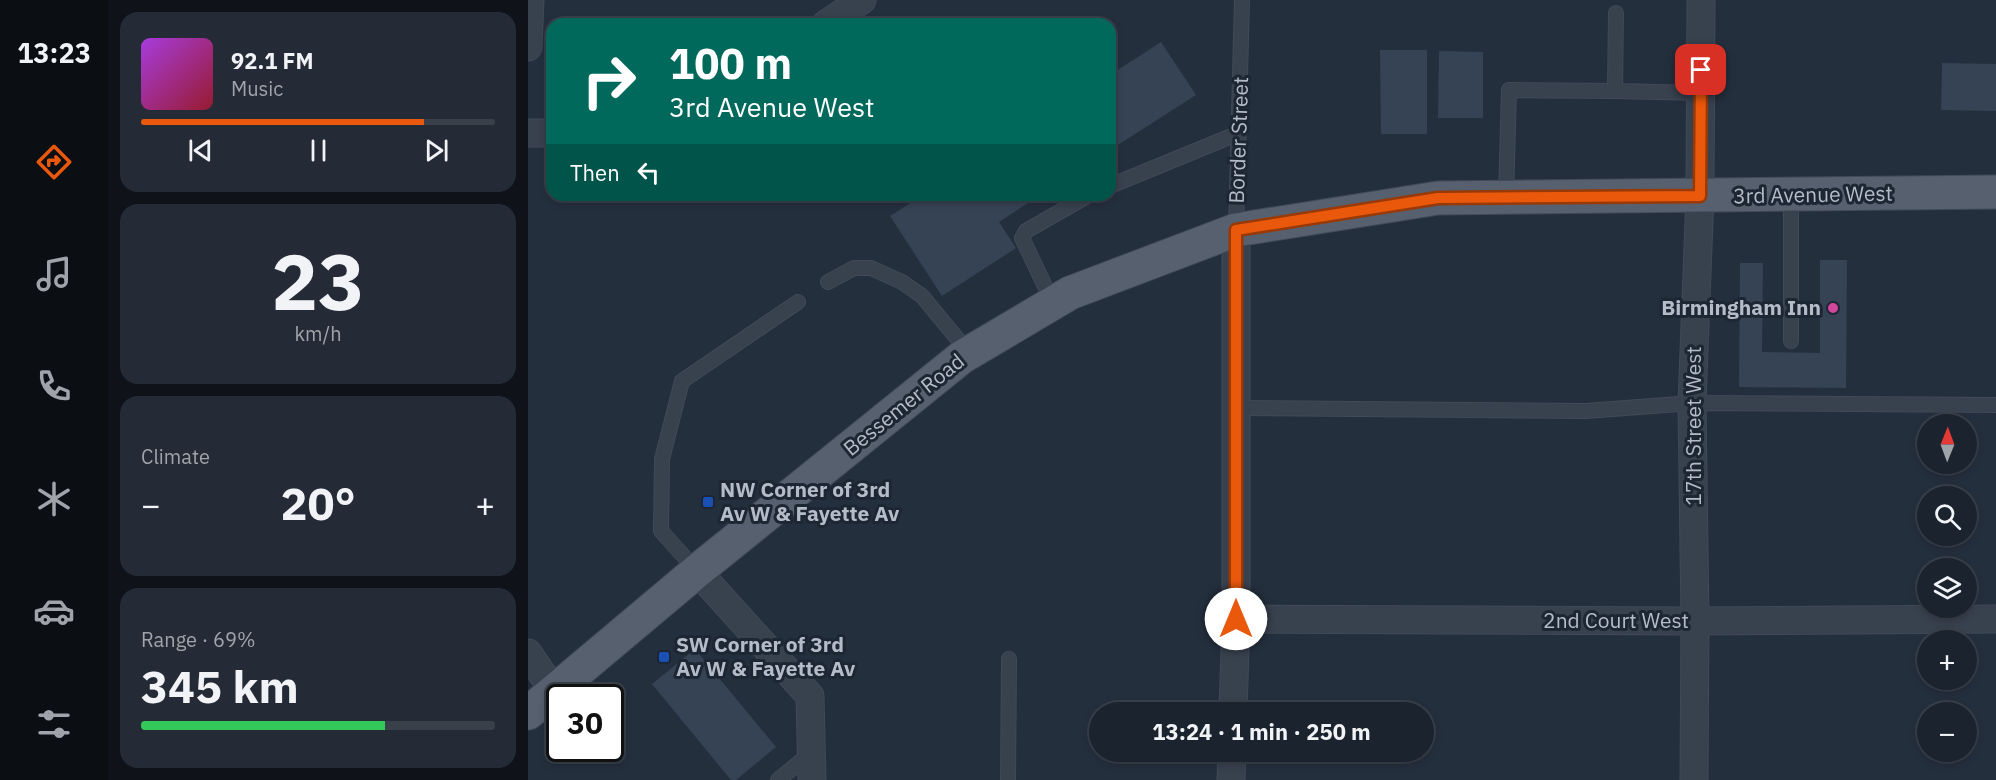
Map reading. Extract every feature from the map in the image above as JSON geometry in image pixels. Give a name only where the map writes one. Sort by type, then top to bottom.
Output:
[{"type":"main road","name":"3rd Avenue West","points":[[1236,230],[1438,198],[1996,192]]},
{"type":"main road","name":"Bessemer Road","points":[[562,684],[697,571],[969,352],[1070,293],[1236,230]]},
{"type":"main road","name":"Bessemer Road","points":[[528,713],[546,698]]},
{"type":"street","points":[[528,47],[530,0]]},
{"type":"street","points":[[835,18],[862,0]]},
{"type":"street","name":"17th Street West","points":[[1694,780],[1695,621],[1692,403],[1700,196],[1701,0]]},
{"type":"street","points":[[528,133],[546,133]]},
{"type":"street","name":"Border Street","points":[[1233,702],[1236,619],[1236,230]]},
{"type":"street","points":[[697,571],[810,696],[812,780]]},
{"type":"street","name":"2nd Court West","points":[[1236,619],[1695,621],[1996,619]]},
{"type":"street","points":[[528,653],[549,684]]},
{"type":"street","points":[[1231,780],[1232,762]]},
{"type":"lane","name":"Border Street","points":[[1236,230],[1242,0]]},
{"type":"lane","points":[[1615,91],[1616,13]]},
{"type":"lane","points":[[1506,197],[1509,90],[1700,93]]},
{"type":"lane","points":[[1116,184],[1239,133]]},
{"type":"lane","points":[[1791,195],[1791,341]]},
{"type":"lane","points":[[1053,303],[1022,238],[1026,231],[1078,201]]},
{"type":"lane","points":[[828,282],[854,268],[872,268],[902,282],[922,296],[969,352]]},
{"type":"lane","points":[[697,571],[661,531],[662,459],[682,381],[798,302]]},
{"type":"lane","points":[[1235,408],[1587,411],[1692,403],[1996,405]]},
{"type":"lane","points":[[1008,780],[1009,659]]},
{"type":"lane","points":[[778,780],[812,752]]},
{"type":"building","points":[[1161,42],[1196,95],[1116,146],[1116,71]]},
{"type":"building","points":[[1380,50],[1427,50],[1427,134],[1381,134]]},
{"type":"building","points":[[1439,51],[1483,52],[1483,118],[1438,118]]},
{"type":"building","points":[[1942,63],[1996,64],[1996,111],[1941,110]]},
{"type":"building","points":[[914,201],[1031,201],[999,222],[1016,248],[942,296],[890,216]]},
{"type":"building","name":"Birmingham Inn","points":[[1820,260],[1847,260],[1846,388],[1739,387],[1740,263],[1763,263],[1762,352],[1820,353]]},
{"type":"building","points":[[695,649],[776,747],[736,780],[731,780],[652,684]]},
{"type":"place","name":"Birmingham Inn","points":[[1833,308]]},
{"type":"place","name":"NW Corner of 3rd Av W & Fayette Av","points":[[708,502]]},
{"type":"place","name":"SW Corner of 3rd Av W & Fayette Av","points":[[664,657]]},
{"type":"route","points":[[1236,619],[1236,230],[1438,198],[1700,196],[1701,70]]}]
